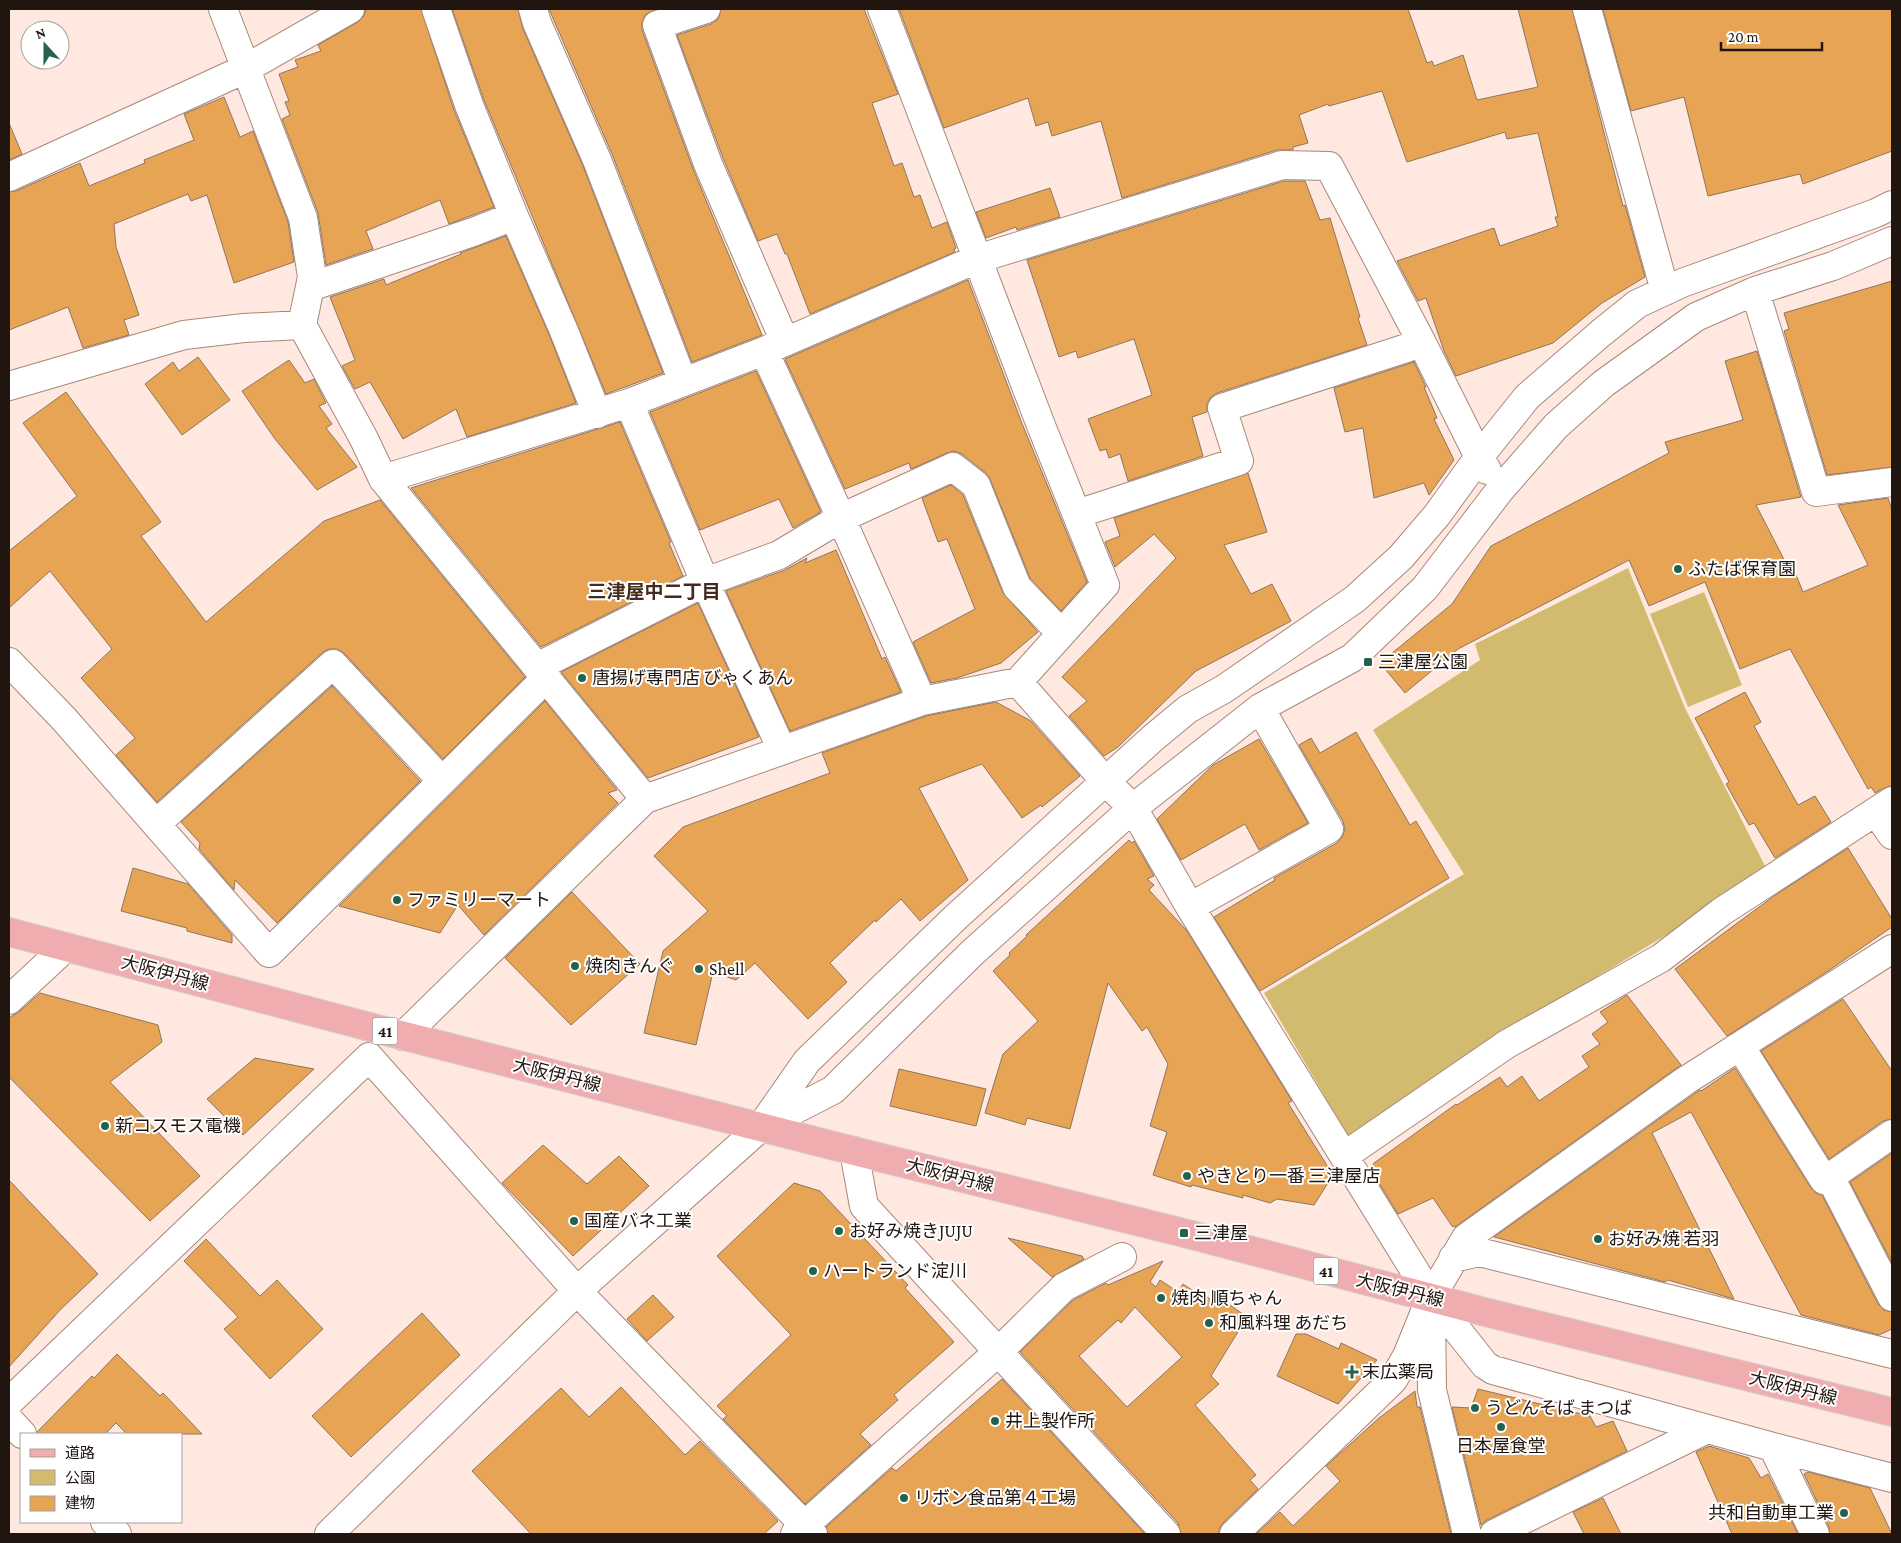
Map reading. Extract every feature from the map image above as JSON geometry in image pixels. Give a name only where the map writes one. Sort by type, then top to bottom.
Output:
[{"type":"main road","name":"大阪伊丹線","points":[[9,932],[403,1036],[854,1151],[1892,1412]]},
{"type":"street","points":[[223,9],[303,218],[312,276],[302,325],[383,478],[645,799]]},
{"type":"street","points":[[9,177],[245,69],[350,9]]},
{"type":"street","points":[[436,9],[469,105],[514,216],[564,330],[597,414]]},
{"type":"street","points":[[532,9],[597,160],[683,382]]},
{"type":"street","points":[[706,9],[657,25],[775,346],[841,518],[922,701]]},
{"type":"street","points":[[403,1036],[645,799],[922,701],[1018,682],[1105,585],[977,259],[882,9]]},
{"type":"street","points":[[1587,9],[1665,291]]},
{"type":"street","points":[[383,478],[629,403],[775,346],[977,259],[1282,165],[1329,166],[1422,343],[1479,457],[1500,490]]},
{"type":"street","points":[[329,1534],[577,1291],[761,1127],[808,1061],[956,917],[1153,738],[1188,709],[1224,689],[1355,599],[1401,557],[1437,515],[1479,457],[1527,397],[1602,332],[1637,304],[1682,283],[1876,213],[1892,205]]},
{"type":"street","points":[[310,287],[473,232],[514,216]]},
{"type":"street","points":[[761,1127],[833,1090],[972,953],[1133,808],[1260,708],[1352,658],[1425,588],[1500,490],[1556,426],[1603,384],[1696,316],[1755,290],[1833,266],[1892,241]]},
{"type":"street","points":[[1755,290],[1816,492],[1892,482]]},
{"type":"street","points":[[9,386],[184,335],[244,328],[302,325]]},
{"type":"street","points":[[1077,514],[1239,461],[1222,408],[1422,343]]},
{"type":"street","points":[[629,403],[705,582],[782,750]]},
{"type":"street","points":[[9,662],[64,719],[269,953],[442,781],[542,673],[705,582],[779,555],[841,518],[953,468],[976,485],[1017,587],[1061,633]]},
{"type":"street","points":[[156,824],[333,664],[442,781]]},
{"type":"street","points":[[1018,682],[1106,782],[1133,808],[1190,907],[1431,1297],[1485,1366],[1492,1370],[1892,1478]]},
{"type":"street","points":[[1190,907],[1329,829],[1260,708]]},
{"type":"street","points":[[1344,1156],[1507,1044],[1661,958],[1721,912],[1884,807],[1892,835]]},
{"type":"street","points":[[9,1000],[66,947]]},
{"type":"street","points":[[1234,1534],[1393,1380],[1407,1356],[1431,1297],[1466,1238],[1685,1080],[1892,949]]},
{"type":"street","points":[[1740,1046],[1824,1180],[1831,1180]]},
{"type":"street","points":[[9,1402],[369,1057],[577,1291],[804,1531],[998,1352],[1064,1287],[1122,1257]]},
{"type":"street","points":[[1892,1134],[1830,1177],[1892,1297]]},
{"type":"street","points":[[854,1151],[864,1206],[1166,1534]]},
{"type":"street","points":[[1453,1258],[1479,1252],[1890,1352]]},
{"type":"street","points":[[1431,1297],[1432,1390],[1467,1534]]},
{"type":"street","points":[[9,1420],[21,1433]]},
{"type":"street","points":[[1494,1534],[1707,1429]]},
{"type":"street","points":[[1773,1447],[1815,1534]]},
{"type":"street","points":[[106,1523],[117,1534]]},
{"type":"green space","points":[[1628,568],[1685,708],[1766,868],[1673,931],[1548,1006],[1351,1141],[1264,993],[1464,874],[1373,730],[1480,660],[1475,644]]},
{"type":"green space","points":[[1704,592],[1742,685],[1688,707],[1650,614]]},
{"type":"building","points":[[366,9],[421,9],[454,110],[494,207],[449,224],[440,200],[366,231],[373,249],[326,265],[318,213],[282,119],[290,115],[285,102],[289,101],[279,74],[298,67],[295,60],[321,51],[318,45],[358,22],[364,16]]},
{"type":"building","points":[[452,9],[518,9],[523,29],[583,166],[663,373],[606,394],[484,100]]},
{"type":"building","points":[[549,9],[656,9],[645,15],[642,30],[693,169],[762,335],[692,362],[612,154]]},
{"type":"building","points":[[721,9],[864,9],[898,94],[872,103],[894,166],[902,163],[914,197],[920,195],[932,228],[947,222],[956,248],[954,249],[955,252],[810,314],[787,254],[785,254],[777,234],[758,241],[723,158],[677,35],[711,24],[718,19]]},
{"type":"building","points":[[899,9],[1408,9],[1427,63],[1432,61],[1434,66],[1463,55],[1477,100],[1538,87],[1518,9],[1572,9],[1623,206],[1625,205],[1645,277],[1602,303],[1553,343],[1456,376],[1444,351],[1426,298],[1418,301],[1397,261],[1494,228],[1500,246],[1558,226],[1555,217],[1558,217],[1538,133],[1507,139],[1505,132],[1407,162],[1382,91],[1329,106],[1328,104],[1299,115],[1308,143],[1293,147],[1293,150],[1277,150],[1122,198],[1101,121],[1052,136],[1048,122],[1036,126],[1028,98],[944,128]]},
{"type":"building","points":[[1603,9],[1892,9],[1892,151],[1803,184],[1800,174],[1708,196],[1684,97],[1631,111]]},
{"type":"building","points":[[224,97],[240,137],[253,131],[288,222],[294,262],[234,283],[207,195],[191,201],[188,194],[114,224],[116,247],[139,315],[124,320],[129,335],[83,348],[68,307],[9,330],[9,192],[16,191],[80,163],[89,186],[145,163],[144,160],[194,140],[184,114]]},
{"type":"building","points":[[9,123],[22,154],[9,160]]},
{"type":"building","points":[[1284,181],[1305,181],[1320,220],[1330,218],[1367,345],[1217,393],[1210,398],[1207,404],[1207,412],[1192,417],[1203,456],[1128,481],[1120,454],[1109,458],[1106,449],[1100,451],[1088,419],[1152,395],[1134,339],[1078,358],[1076,351],[1059,357],[1027,260]]},
{"type":"building","points":[[1050,188],[1060,217],[1017,230],[1016,227],[986,238],[976,212]]},
{"type":"building","points":[[506,236],[550,337],[576,403],[467,437],[456,409],[403,439],[370,382],[355,389],[342,366],[355,360],[330,297],[384,279],[386,285],[460,253]]},
{"type":"building","points":[[968,280],[1021,421],[1087,582],[1061,611],[1030,578],[990,479],[986,473],[962,454],[954,451],[947,453],[911,469],[909,463],[845,489],[785,359]]},
{"type":"building","points":[[1892,281],[1892,467],[1827,475],[1784,331],[1789,329],[1784,313]]},
{"type":"building","points":[[1757,351],[1801,497],[1756,505],[1790,571],[1794,570],[1803,592],[1868,565],[1838,505],[1888,498],[1892,510],[1892,786],[1875,793],[1871,787],[1868,789],[1790,649],[1740,669],[1705,582],[1649,606],[1629,560],[1458,649],[1405,693],[1380,663],[1452,604],[1491,546],[1669,453],[1665,442],[1743,420],[1725,361]]},
{"type":"building","points":[[198,357],[230,400],[182,435],[145,384],[173,362],[179,371]]},
{"type":"building","points":[[289,360],[305,383],[314,379],[326,403],[319,406],[332,424],[326,428],[357,467],[317,490],[275,439],[242,391]]},
{"type":"building","points":[[1414,362],[1426,387],[1424,387],[1437,418],[1434,419],[1454,460],[1429,495],[1424,483],[1374,498],[1363,428],[1345,432],[1334,388]]},
{"type":"building","points":[[756,371],[821,512],[793,528],[779,499],[700,530],[650,412]]},
{"type":"building","points":[[66,392],[161,522],[141,536],[206,622],[324,521],[380,500],[525,677],[443,759],[344,653],[337,649],[329,649],[323,652],[157,802],[116,755],[135,738],[81,678],[112,649],[50,571],[9,608],[9,551],[77,496],[23,423]]},
{"type":"building","points":[[620,422],[671,542],[669,543],[683,576],[541,647],[411,488]]},
{"type":"building","points":[[1248,473],[1267,532],[1224,545],[1251,594],[1272,584],[1291,621],[1196,671],[1118,747],[1104,756],[1069,716],[1087,701],[1062,677],[1176,558],[1154,534],[1115,567],[1105,542],[1120,536],[1114,518]]},
{"type":"building","points":[[951,485],[963,495],[1003,593],[1038,632],[1001,663],[957,678],[931,683],[913,642],[975,609],[947,539],[938,542],[922,498]]},
{"type":"building","points":[[836,550],[882,659],[885,657],[901,692],[790,731],[726,591],[785,570],[807,558],[805,563]]},
{"type":"building","points":[[698,603],[759,737],[648,778],[561,672]]},
{"type":"building","points":[[332,686],[420,781],[277,923],[235,880],[234,890],[199,849],[200,843],[181,822]]},
{"type":"building","points":[[1745,692],[1761,722],[1754,726],[1798,805],[1815,796],[1831,822],[1775,858],[1754,823],[1749,825],[1726,784],[1729,782],[1695,718]]},
{"type":"building","points":[[545,701],[617,790],[608,793],[618,803],[484,935],[458,905],[440,933],[339,906]]},
{"type":"building","points":[[996,702],[1031,721],[1080,776],[1042,807],[1041,805],[1022,818],[982,764],[919,788],[968,880],[920,921],[901,899],[876,922],[875,920],[830,963],[847,982],[808,1019],[755,963],[736,980],[713,972],[696,1045],[644,1033],[663,951],[708,911],[654,856],[683,827],[830,773],[822,753],[926,716]]},
{"type":"building","points":[[1356,732],[1410,825],[1416,821],[1449,878],[1260,991],[1214,917],[1275,880],[1274,878],[1337,843],[1342,837],[1345,830],[1343,821],[1299,745],[1311,738],[1320,753]]},
{"type":"building","points":[[1259,739],[1308,823],[1259,850],[1245,824],[1181,860],[1157,819],[1213,765]]},
{"type":"building","points":[[1129,840],[1132,843],[1134,841],[1154,876],[1147,879],[1154,885],[1149,890],[1187,931],[1292,1101],[1288,1103],[1333,1175],[1314,1205],[1277,1199],[1270,1203],[1243,1195],[1243,1198],[1192,1185],[1191,1187],[1153,1175],[1167,1132],[1150,1126],[1168,1064],[1147,1027],[1142,1031],[1108,983],[1070,1129],[1027,1118],[1025,1125],[985,1113],[1003,1054],[1038,1021],[993,971],[1010,955],[1009,953],[1026,935]]},
{"type":"building","points":[[1848,848],[1892,919],[1892,927],[1727,1036],[1675,969],[1774,896]]},
{"type":"building","points":[[133,868],[188,884],[232,935],[232,943],[187,931],[187,928],[121,911]]},
{"type":"building","points":[[572,892],[640,964],[571,1025],[505,958]]},
{"type":"building","name":"新コスモス電機","points":[[40,993],[158,1025],[162,1042],[110,1082],[200,1176],[150,1221],[9,1077],[9,1018]]},
{"type":"building","points":[[1627,995],[1681,1065],[1455,1227],[1452,1226],[1433,1198],[1398,1214],[1371,1170],[1374,1163],[1456,1104],[1500,1077],[1507,1087],[1522,1076],[1539,1101],[1589,1067],[1582,1056],[1600,1044],[1592,1034],[1608,1022],[1600,1012]]},
{"type":"building","points":[[1843,999],[1892,1071],[1892,1119],[1883,1121],[1829,1159],[1761,1051]]},
{"type":"building","points":[[255,1058],[314,1069],[243,1135],[207,1099]]},
{"type":"building","points":[[1735,1068],[1811,1188],[1816,1193],[1822,1195],[1878,1304],[1884,1310],[1892,1312],[1892,1329],[1879,1335],[1801,1315],[1691,1112],[1652,1133],[1734,1299],[1668,1280],[1665,1282],[1494,1237],[1694,1094]]},
{"type":"building","points":[[899,1069],[986,1089],[976,1126],[890,1106]]},
{"type":"building","name":"国産バネ工業","points":[[543,1145],[587,1184],[619,1156],[649,1186],[573,1256],[502,1183]]},
{"type":"building","points":[[1892,1153],[1892,1263],[1850,1182]]},
{"type":"building","points":[[9,1180],[98,1274],[61,1309],[9,1367]]},
{"type":"building","points":[[794,1183],[820,1191],[908,1285],[905,1288],[954,1342],[894,1395],[898,1400],[860,1434],[871,1445],[805,1504],[723,1419],[727,1416],[717,1406],[791,1335],[717,1256]]},
{"type":"building","points":[[1008,1238],[1082,1256],[1084,1259],[1052,1277]]},
{"type":"building","points":[[206,1239],[260,1296],[277,1280],[323,1329],[270,1379],[224,1329],[238,1317],[184,1261]]},
{"type":"building","points":[[1163,1261],[1150,1282],[1156,1287],[1160,1280],[1178,1292],[1183,1284],[1216,1303],[1220,1298],[1247,1317],[1211,1376],[1219,1384],[1195,1405],[1256,1475],[1250,1480],[1258,1489],[1223,1523],[1219,1529],[1219,1534],[1181,1534],[1178,1523],[1020,1352],[1073,1300],[1106,1283],[1108,1285]],"holes":[[[1135,1307],[1182,1357],[1127,1407],[1079,1356],[1118,1320],[1121,1323]]]},
{"type":"building","points":[[653,1295],[674,1317],[647,1341],[627,1319]]},
{"type":"building","points":[[422,1313],[460,1355],[351,1457],[312,1416]]},
{"type":"building","points":[[1296,1334],[1306,1334],[1339,1349],[1341,1343],[1377,1360],[1338,1404],[1277,1376]]},
{"type":"building","points":[[117,1354],[160,1396],[163,1393],[202,1434],[126,1433],[116,1423],[106,1433],[37,1433],[92,1376],[94,1378]]},
{"type":"building","name":"井上製作所","points":[[1002,1379],[1145,1534],[828,1533],[826,1527],[892,1468],[896,1471]]},
{"type":"building","points":[[621,1387],[685,1455],[700,1441],[778,1521],[764,1534],[531,1534],[472,1471],[561,1388],[589,1417]]},
{"type":"building","points":[[1478,1389],[1590,1416],[1596,1427],[1613,1421],[1627,1451],[1487,1520],[1481,1525],[1452,1407],[1471,1408]]},
{"type":"building","points":[[1415,1391],[1417,1407],[1420,1407],[1451,1534],[1256,1534],[1280,1512],[1293,1526],[1340,1481],[1326,1466],[1379,1418]]},
{"type":"building","points":[[1709,1446],[1749,1458],[1761,1478],[1768,1474],[1798,1534],[1732,1534],[1696,1452]]},
{"type":"building","points":[[1808,1472],[1870,1488],[1892,1534],[1830,1534],[1829,1527],[1804,1474]]},
{"type":"building","points":[[1603,1498],[1621,1534],[1584,1534],[1573,1512]]},
{"type":"place","name":"ふたば保育園","points":[[1678,569]]},
{"type":"place","name":"三津屋公園","points":[[1368,662]]},
{"type":"place","name":"唐揚げ専門店 びゃくあん","points":[[582,678]]},
{"type":"place","name":"ファミリーマート","points":[[397,900]]},
{"type":"place","name":"焼肉きんぐ","points":[[575,966]]},
{"type":"place","name":"Shell","points":[[699,969]]},
{"type":"place","name":"新コスモス電機","points":[[105,1126]]},
{"type":"place","name":"やきとり一番 三津屋店","points":[[1187,1176]]},
{"type":"place","name":"国産バネ工業","points":[[574,1221]]},
{"type":"place","name":"お好み焼きJUJU","points":[[839,1231]]},
{"type":"place","name":"三津屋","points":[[1184,1233]]},
{"type":"place","name":"お好み焼 若羽","points":[[1598,1239]]},
{"type":"place","name":"ハートランド淀川","points":[[813,1271]]},
{"type":"place","name":"焼肉 順ちゃん","points":[[1161,1298]]},
{"type":"place","name":"和風料理 あだち","points":[[1209,1323]]},
{"type":"place","name":"末広薬局","points":[[1352,1372]]},
{"type":"place","name":"うどんそば まつば","points":[[1475,1408]]},
{"type":"place","name":"井上製作所","points":[[995,1421]]},
{"type":"place","name":"日本屋食堂","points":[[1501,1427]]},
{"type":"place","name":"リボン食品第４工場","points":[[904,1498]]},
{"type":"place","name":"共和自動車工業","points":[[1844,1513]]},
{"type":"district","name":"三津屋中二丁目","points":[[654,591]]}]
